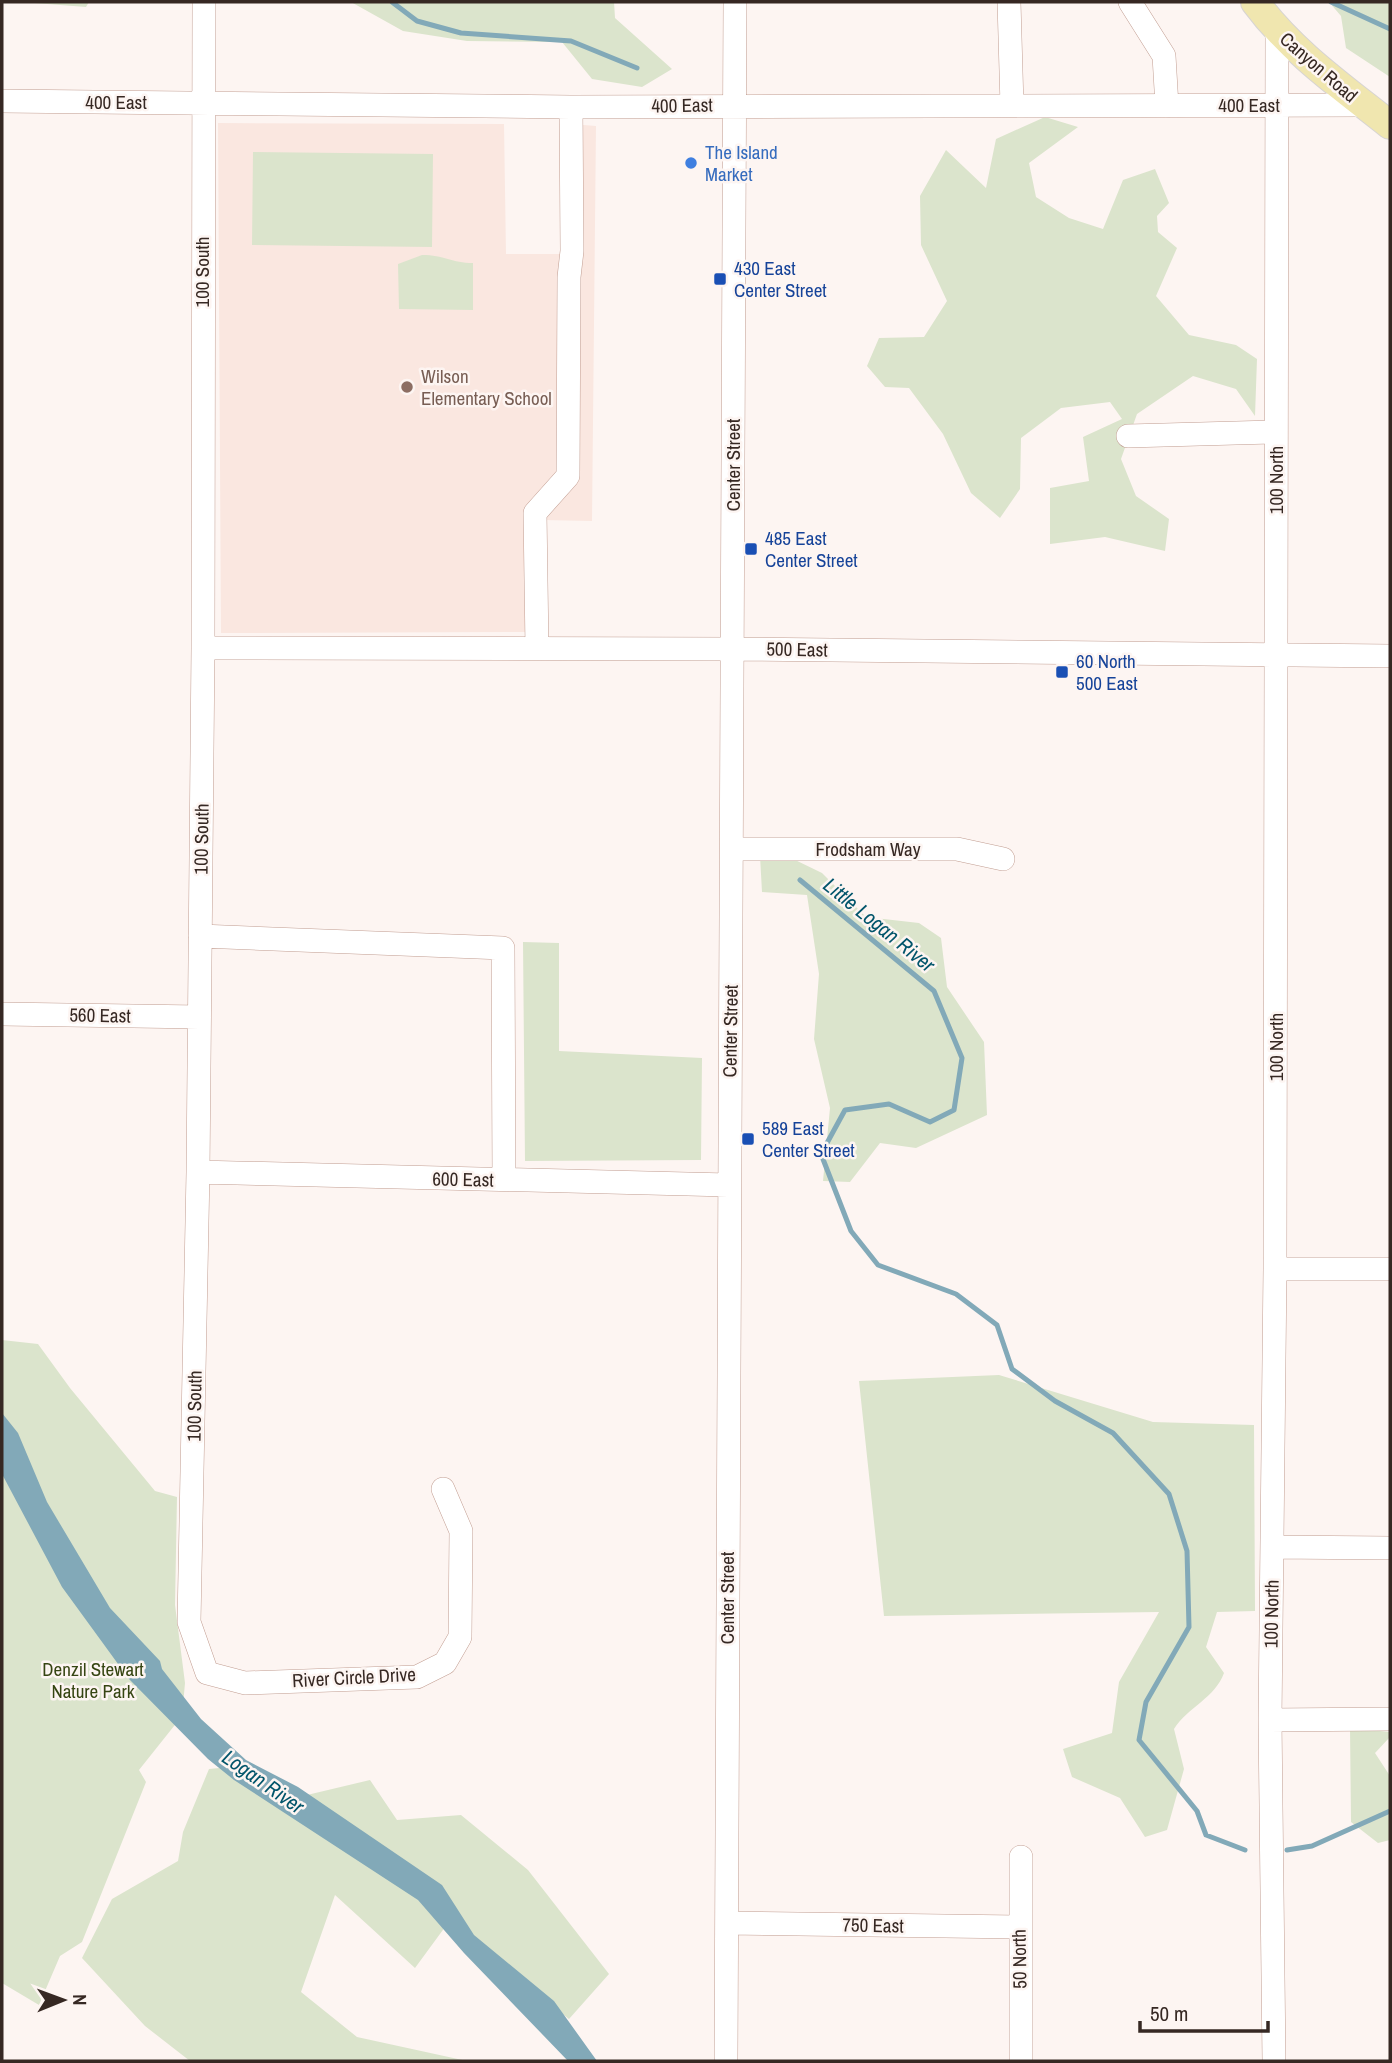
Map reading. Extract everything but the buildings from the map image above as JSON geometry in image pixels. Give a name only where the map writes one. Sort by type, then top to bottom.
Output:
[{"type":"main road","name":"Canyon Road","points":[[1255,2],[1277,32],[1390,125]]},
{"type":"street","name":"100 South","points":[[204,2],[203,648],[190,1622],[207,1673]]},
{"type":"street","name":"Center Street","points":[[726,2061],[735,2]]},
{"type":"street","points":[[1009,2],[1012,106]]},
{"type":"street","points":[[1130,2],[1164,56],[1167,106]]},
{"type":"street","name":"100 North","points":[[1274,2061],[1270,1720],[1275,1269],[1277,32]]},
{"type":"street","name":"400 East","points":[[2,101],[570,107],[1363,105]]},
{"type":"street","points":[[537,648],[535,513],[568,476],[569,277],[572,251],[570,107]]},
{"type":"street","points":[[1128,436],[1276,432]]},
{"type":"street","name":"500 East","points":[[203,648],[731,649],[1390,656]]},
{"type":"street","name":"Frodsham Way","points":[[732,849],[957,849],[1003,859]]},
{"type":"street","points":[[200,936],[503,948],[505,1180]]},
{"type":"street","name":"560 East","points":[[2,1014],[199,1017]]},
{"type":"street","name":"600 East","points":[[198,1172],[728,1185]]},
{"type":"street","points":[[1275,1269],[1388,1269]]},
{"type":"street","name":"River Circle Drive","points":[[207,1673],[245,1683],[417,1677],[445,1663],[460,1637],[461,1531],[443,1489]]},
{"type":"street","points":[[1272,1547],[1390,1548]]},
{"type":"street","points":[[1270,1720],[1390,1719]]},
{"type":"street","name":"50 North","points":[[1021,1857],[1021,2061]]},
{"type":"street","name":"750 East","points":[[727,1923],[1019,1927]]},
{"type":"shaded area","name":"Wilson Elementary School","points":[[218,123],[504,124],[506,254],[561,254],[559,123],[596,126],[592,521],[543,520],[544,632],[221,633]]},
{"type":"green space","points":[[22,2],[89,2],[86,7]]},
{"type":"green space","points":[[351,2],[614,2],[615,18],[672,69],[642,87],[592,79],[562,42],[467,41],[403,31]]},
{"type":"green space","points":[[1329,2],[1390,2],[1390,77],[1346,48],[1341,16]]},
{"type":"green space","points":[[1045,117],[1078,127],[1029,163],[1036,197],[1069,218],[1103,229],[1123,180],[1155,169],[1169,203],[1157,216],[1158,232],[1177,248],[1156,296],[1189,335],[1236,345],[1257,359],[1255,416],[1236,389],[1193,376],[1137,414],[1121,459],[1136,496],[1169,519],[1165,551],[1105,537],[1050,544],[1050,488],[1089,481],[1083,437],[1122,419],[1110,402],[1061,408],[1021,438],[1020,489],[1000,518],[971,493],[943,434],[909,388],[885,387],[867,366],[879,338],[924,337],[947,301],[921,245],[920,196],[946,150],[986,188],[996,139]]},
{"type":"green space","points":[[253,152],[433,154],[432,247],[252,245]]},
{"type":"green space","points":[[422,255],[473,263],[473,310],[399,309],[398,264]]},
{"type":"green space","points":[[760,856],[789,857],[822,873],[866,917],[919,923],[941,938],[947,987],[984,1042],[987,1115],[916,1148],[880,1143],[850,1182],[823,1181],[830,1108],[814,1039],[819,974],[807,895],[762,892]]},
{"type":"green space","points":[[523,942],[559,943],[559,1051],[702,1058],[701,1160],[525,1161]]},
{"type":"green space","name":"Denzil Stewart Nature Park","points":[[2,1340],[38,1344],[70,1388],[155,1491],[177,1497],[175,1605],[185,1683],[182,1716],[139,1770],[146,1782],[82,1942],[60,1956],[39,2005],[2,1983]]},
{"type":"green space","points":[[999,1375],[1153,1422],[1254,1425],[1255,1611],[1217,1612],[1206,1647],[1224,1673],[1208,1696],[1186,1714],[1174,1729],[1184,1769],[1167,1830],[1145,1837],[1120,1798],[1072,1777],[1063,1749],[1112,1733],[1119,1682],[1159,1612],[884,1616],[859,1381]]},
{"type":"green space","points":[[1350,1728],[1390,1732],[1390,1737],[1375,1753],[1390,1776],[1390,1840],[1378,1843],[1351,1822]]},
{"type":"green space","points":[[240,1766],[286,1800],[370,1780],[397,1820],[461,1815],[528,1870],[609,1974],[569,2019],[448,1923],[415,1968],[335,1895],[301,1992],[357,2037],[467,2061],[190,2061],[145,2026],[82,1958],[112,1899],[178,1861],[183,1832],[209,1769]]},
{"type":"water","name":"Logan River","points":[[2,1413],[18,1433],[47,1502],[110,1608],[160,1661],[162,1669],[201,1719],[246,1760],[298,1787],[442,1885],[474,1935],[554,2001],[597,2061],[568,2061],[464,1953],[418,1900],[234,1780],[208,1759],[129,1679],[62,1587],[2,1474]]},
{"type":"waterway","name":"Little Logan River","points":[[392,2],[417,21],[461,33],[571,41],[637,68]]},
{"type":"waterway","points":[[1331,2],[1390,29]]},
{"type":"waterway","name":"Little Logan River","points":[[800,880],[934,991],[962,1058],[954,1110],[930,1122],[889,1104],[845,1110],[821,1154],[851,1231],[878,1265],[956,1294],[997,1325],[1012,1369],[1055,1401],[1113,1433],[1169,1494],[1187,1551],[1189,1627],[1146,1702],[1139,1740],[1197,1811],[1206,1835],[1245,1850]]},
{"type":"waterway","name":"Little Logan River","points":[[1287,1850],[1312,1846],[1390,1811]]},
{"type":"place","name":"The Island Market","points":[[691,163]]},
{"type":"place","name":"430 East Center Street","points":[[720,279]]},
{"type":"place","name":"Wilson Elementary School","points":[[407,387]]},
{"type":"place","name":"485 East Center Street","points":[[751,549]]},
{"type":"place","name":"60 North 500 East","points":[[1062,672]]},
{"type":"place","name":"589 East Center Street","points":[[748,1139]]}]
